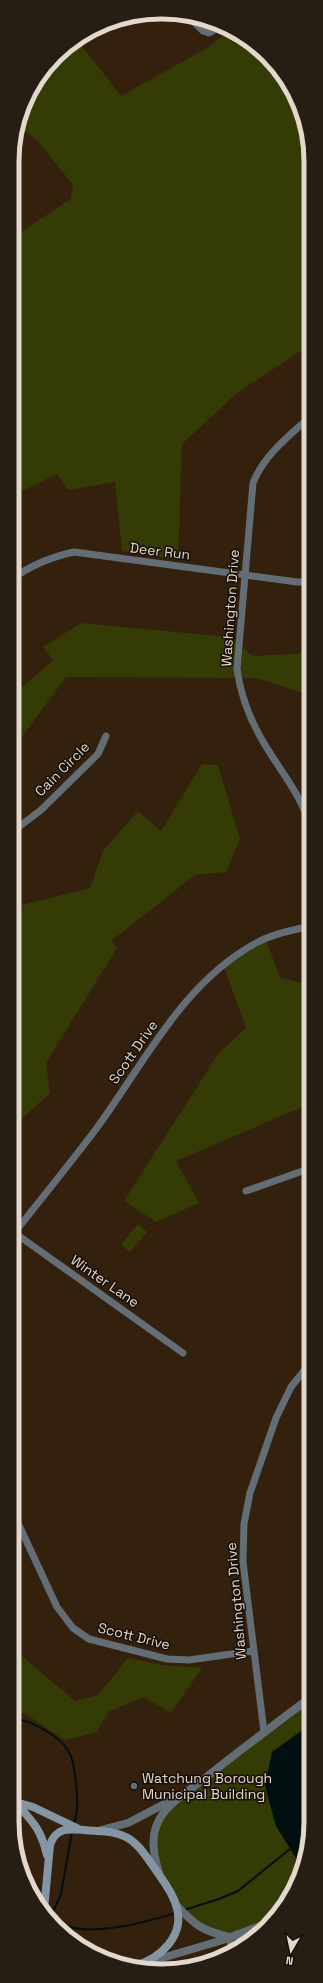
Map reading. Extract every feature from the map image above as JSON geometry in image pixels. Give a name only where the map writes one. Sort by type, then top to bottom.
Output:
[{"type":"main road","points":[[19,1804],[33,1807],[66,1825],[84,1830],[101,1830],[121,1835],[132,1840],[142,1850],[159,1873],[176,1905],[178,1917],[176,1932],[169,1945],[145,1963]]},
{"type":"main road","points":[[19,1809],[41,1834],[48,1857]]},
{"type":"main road","points":[[44,1903],[48,1857],[53,1838],[66,1825]]},
{"type":"street","points":[[196,24],[203,31],[209,33],[215,30]]},
{"type":"street","name":"Washington Drive","points":[[304,423],[266,459],[258,469],[251,494],[237,669],[240,692],[259,734],[298,798],[304,813]]},
{"type":"street","name":"Deer Run","points":[[19,575],[32,566],[60,555],[74,552],[245,575],[304,581]]},
{"type":"street","name":"Cain Circle","points":[[19,827],[41,810],[98,754],[106,736]]},
{"type":"street","name":"Scott Drive","points":[[19,1226],[97,1128],[135,1070],[190,997],[223,965],[256,943],[283,932],[304,928]]},
{"type":"street","points":[[246,1191],[304,1170]]},
{"type":"street","name":"Winter Lane","points":[[19,1237],[183,1353]]},
{"type":"street","name":"Washington Drive","points":[[264,1732],[244,1562],[244,1524],[250,1493],[285,1398],[304,1372]]},
{"type":"street","name":"Scott Drive","points":[[19,1525],[57,1607],[73,1628],[89,1639],[167,1659],[189,1660],[254,1651]]},
{"type":"street","points":[[159,1873],[153,1848],[155,1829],[164,1813],[186,1793],[304,1702]]},
{"type":"street","points":[[101,1830],[128,1823],[186,1793]]},
{"type":"street","points":[[176,1905],[205,1931],[228,1937]]},
{"type":"street","points":[[145,1963],[205,1946],[257,1927]]},
{"type":"street","points":[[205,1931],[207,1940],[205,1946]]},
{"type":"street","points":[[237,1934],[239,1941]]},
{"type":"street","points":[[228,1937],[231,1946]]},
{"type":"green space","points":[[225,34],[248,48],[269,68],[280,82],[293,107],[299,125],[304,152],[304,349],[237,393],[182,444],[178,560],[122,551],[115,482],[68,490],[57,474],[19,493],[19,233],[71,199],[73,185],[39,142],[23,129],[30,107],[43,82],[54,68],[80,44],[121,96],[205,49]]},
{"type":"green space","points":[[81,623],[229,637],[253,656],[304,653],[304,693],[256,678],[66,677],[19,741],[19,690],[53,660],[43,647]]},
{"type":"green space","points":[[202,764],[218,765],[240,839],[226,872],[195,875],[111,941],[117,948],[46,1063],[50,1093],[19,1121],[19,906],[90,888],[103,851],[138,811],[161,831]]},
{"type":"green space","points":[[264,934],[280,978],[304,983],[304,1106],[176,1161],[199,1203],[156,1222],[124,1201],[218,1054],[246,1028],[222,961]]},
{"type":"green space","points":[[138,1224],[147,1232],[130,1252],[121,1245]]},
{"type":"green space","points":[[19,1654],[75,1701],[98,1695],[128,1658],[161,1665],[202,1668],[171,1713],[144,1697],[108,1712],[97,1732],[65,1740],[24,1713],[19,1716]]},
{"type":"green space","points":[[304,1703],[304,1729],[272,1752],[276,1826],[298,1861],[285,1893],[275,1908],[257,1927],[229,1937],[213,1934],[176,1905],[154,1854],[160,1818]]},
{"type":"shaded area","points":[[304,1729],[304,1831],[298,1861],[276,1826],[265,1786],[272,1752]]},
{"type":"waterway","points":[[19,1719],[53,1735],[66,1747],[70,1754],[75,1773],[77,1797],[77,1811],[74,1824]]},
{"type":"waterway","points":[[52,1913],[61,1894],[72,1832]]},
{"type":"waterway","points":[[184,1910],[219,1899],[238,1891],[290,1849]]},
{"type":"waterway","points":[[63,1924],[75,1928],[111,1928],[148,1921],[176,1913]]},
{"type":"place","name":"Watchung Borough Municipal Building","points":[[134,1786]]}]
